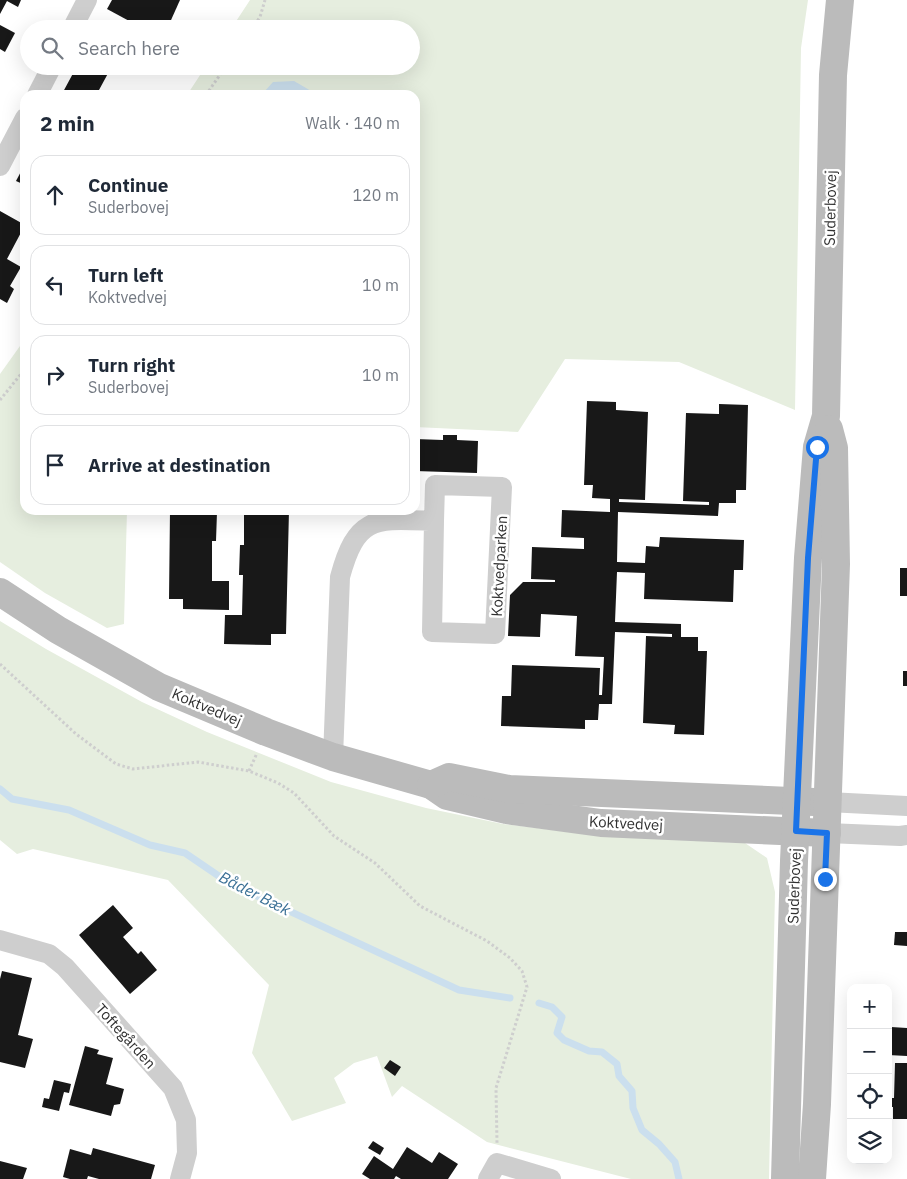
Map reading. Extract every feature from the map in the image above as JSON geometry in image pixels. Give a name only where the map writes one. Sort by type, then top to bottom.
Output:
[{"type":"street","points":[[77,20],[87,0]]},
{"type":"street","name":"Suderbovej","points":[[785,1179],[797,801],[810,539],[817,447],[826,416],[833,75],[840,0]]},
{"type":"street","points":[[40,90],[47,75]]},
{"type":"street","points":[[0,166],[20,128]]},
{"type":"street","name":"Suderbovej","points":[[812,1179],[817,1104],[836,564],[834,448],[826,416]]},
{"type":"street","name":"Koktvedparken","points":[[436,485],[502,487],[496,634],[432,632],[434,521],[436,485]]},
{"type":"street","points":[[333,757],[340,577],[347,551],[362,529],[388,519],[434,521]]},
{"type":"street","name":"Koktvedvej","points":[[0,592],[58,630],[159,687],[266,732],[333,757],[431,784],[447,796],[506,810],[601,824],[827,833]]},
{"type":"street","name":"Koktvedvej","points":[[431,784],[449,777],[509,789],[828,802]]},
{"type":"street","points":[[828,802],[907,806]]},
{"type":"street","points":[[827,833],[907,835]]},
{"type":"street","name":"Toftegården","points":[[0,940],[49,954],[65,967],[173,1088],[186,1120],[187,1153],[180,1179]]},
{"type":"street","points":[[492,1171],[551,1179]]},
{"type":"path","points":[[258,20],[265,0]]},
{"type":"path","points":[[209,90],[220,75]]},
{"type":"path","points":[[0,400],[20,375]]},
{"type":"path","points":[[0,664],[76,734],[116,764],[133,769],[198,762],[249,771],[278,783],[294,793],[334,836],[375,863],[420,906],[486,941],[510,958],[522,971],[527,987],[496,1088],[492,1171]]},
{"type":"green space","points":[[250,0],[808,0],[801,48],[795,410],[679,362],[565,359],[518,432],[420,427],[420,90],[190,90],[200,75],[420,75],[420,20],[237,20]]},
{"type":"green space","points":[[20,346],[20,515],[127,515],[124,624],[107,628],[45,593],[0,562],[0,374]]},
{"type":"green space","points":[[0,621],[46,649],[142,702],[207,732],[331,782],[426,808],[503,824],[602,836],[745,843],[767,858],[775,892],[769,1179],[631,1179],[487,1142],[402,1086],[392,1097],[377,1056],[354,1063],[334,1078],[346,1103],[292,1121],[252,1053],[269,985],[168,880],[33,849],[17,854],[0,840]]},
{"type":"water","points":[[294,81],[309,90],[266,90],[273,82]]},
{"type":"building","points":[[0,0],[21,0],[18,7],[7,1],[0,14]]},
{"type":"building","points":[[112,0],[180,0],[171,20],[127,20],[107,9]]},
{"type":"building","points":[[0,25],[15,33],[5,52],[0,49]]},
{"type":"building","points":[[72,75],[107,75],[99,90],[64,90]]},
{"type":"building","points":[[20,173],[20,183],[16,181]]},
{"type":"building","points":[[0,211],[20,222],[20,234],[7,259],[20,266],[20,269],[10,286],[14,289],[7,303],[0,299]]},
{"type":"building","points":[[587,401],[616,402],[616,410],[648,412],[645,500],[619,499],[619,502],[709,505],[709,502],[683,501],[686,413],[719,414],[719,404],[748,405],[746,490],[736,490],[736,503],[719,503],[718,516],[618,512],[617,562],[645,563],[646,546],[659,547],[660,537],[744,540],[743,570],[734,570],[733,602],[644,599],[645,573],[617,572],[615,622],[681,624],[681,637],[698,637],[698,651],[707,651],[704,735],[674,734],[675,725],[643,723],[646,636],[672,637],[672,634],[615,632],[612,704],[599,704],[598,720],[585,720],[585,729],[501,726],[502,696],[511,696],[512,665],[600,668],[599,695],[602,695],[604,657],[575,656],[577,616],[541,614],[540,637],[508,636],[510,595],[523,582],[555,582],[555,580],[531,579],[532,547],[584,549],[584,538],[561,537],[562,510],[610,512],[610,499],[592,498],[593,485],[584,485]]},
{"type":"building","points":[[443,435],[457,435],[457,440],[478,441],[477,473],[420,471],[420,439],[443,440]]},
{"type":"building","points":[[170,515],[217,515],[216,541],[212,541],[212,581],[229,581],[229,610],[183,609],[183,599],[169,599]]},
{"type":"building","points":[[244,515],[289,515],[286,634],[271,634],[271,645],[224,644],[225,615],[242,615],[243,575],[239,575],[240,545],[244,545]]},
{"type":"building","points":[[900,568],[907,568],[907,596],[900,596]]},
{"type":"building","points":[[903,671],[907,671],[907,686],[903,686]]},
{"type":"building","points":[[113,905],[133,928],[123,937],[138,954],[141,951],[157,970],[130,994],[79,935]]},
{"type":"building","points":[[895,932],[907,932],[907,946],[894,945]]},
{"type":"building","points":[[2,971],[32,978],[18,1035],[33,1039],[25,1068],[0,1062],[0,979]]},
{"type":"building","points":[[892,1027],[907,1028],[907,1056],[892,1055]]},
{"type":"building","points":[[85,1046],[99,1050],[97,1054],[113,1058],[106,1084],[124,1089],[120,1104],[114,1105],[111,1116],[69,1105]]},
{"type":"building","points":[[390,1060],[401,1067],[395,1076],[384,1068]]},
{"type":"building","points":[[895,1063],[907,1063],[907,1119],[893,1119],[892,1098],[894,1098]]},
{"type":"building","points":[[54,1080],[71,1084],[69,1093],[64,1092],[59,1111],[42,1107],[44,1098],[49,1099]]},
{"type":"building","points":[[373,1141],[384,1148],[380,1155],[368,1148]]},
{"type":"building","points":[[407,1147],[432,1163],[439,1152],[458,1164],[448,1179],[401,1179],[396,1176],[394,1179],[370,1179],[362,1174],[374,1156],[393,1169]]},
{"type":"building","points":[[93,1148],[155,1165],[151,1179],[99,1179],[88,1176],[87,1179],[70,1179],[63,1177],[70,1149],[91,1155]]},
{"type":"building","points":[[0,1161],[27,1168],[23,1179],[0,1179]]},
{"type":"waterway","name":"Båder Bæk","points":[[0,789],[12,799],[69,810],[150,845],[185,853],[229,883],[459,990],[510,998]]},
{"type":"waterway","name":"Båder Bæk","points":[[539,1003],[552,1007],[562,1017],[557,1033],[564,1040],[589,1051],[602,1052],[617,1064],[619,1076],[632,1091],[633,1108],[642,1130],[659,1144],[675,1162],[679,1179]]},
{"type":"route","points":[[817,447],[808,558],[798,749],[796,831],[827,833],[825,879]]}]
